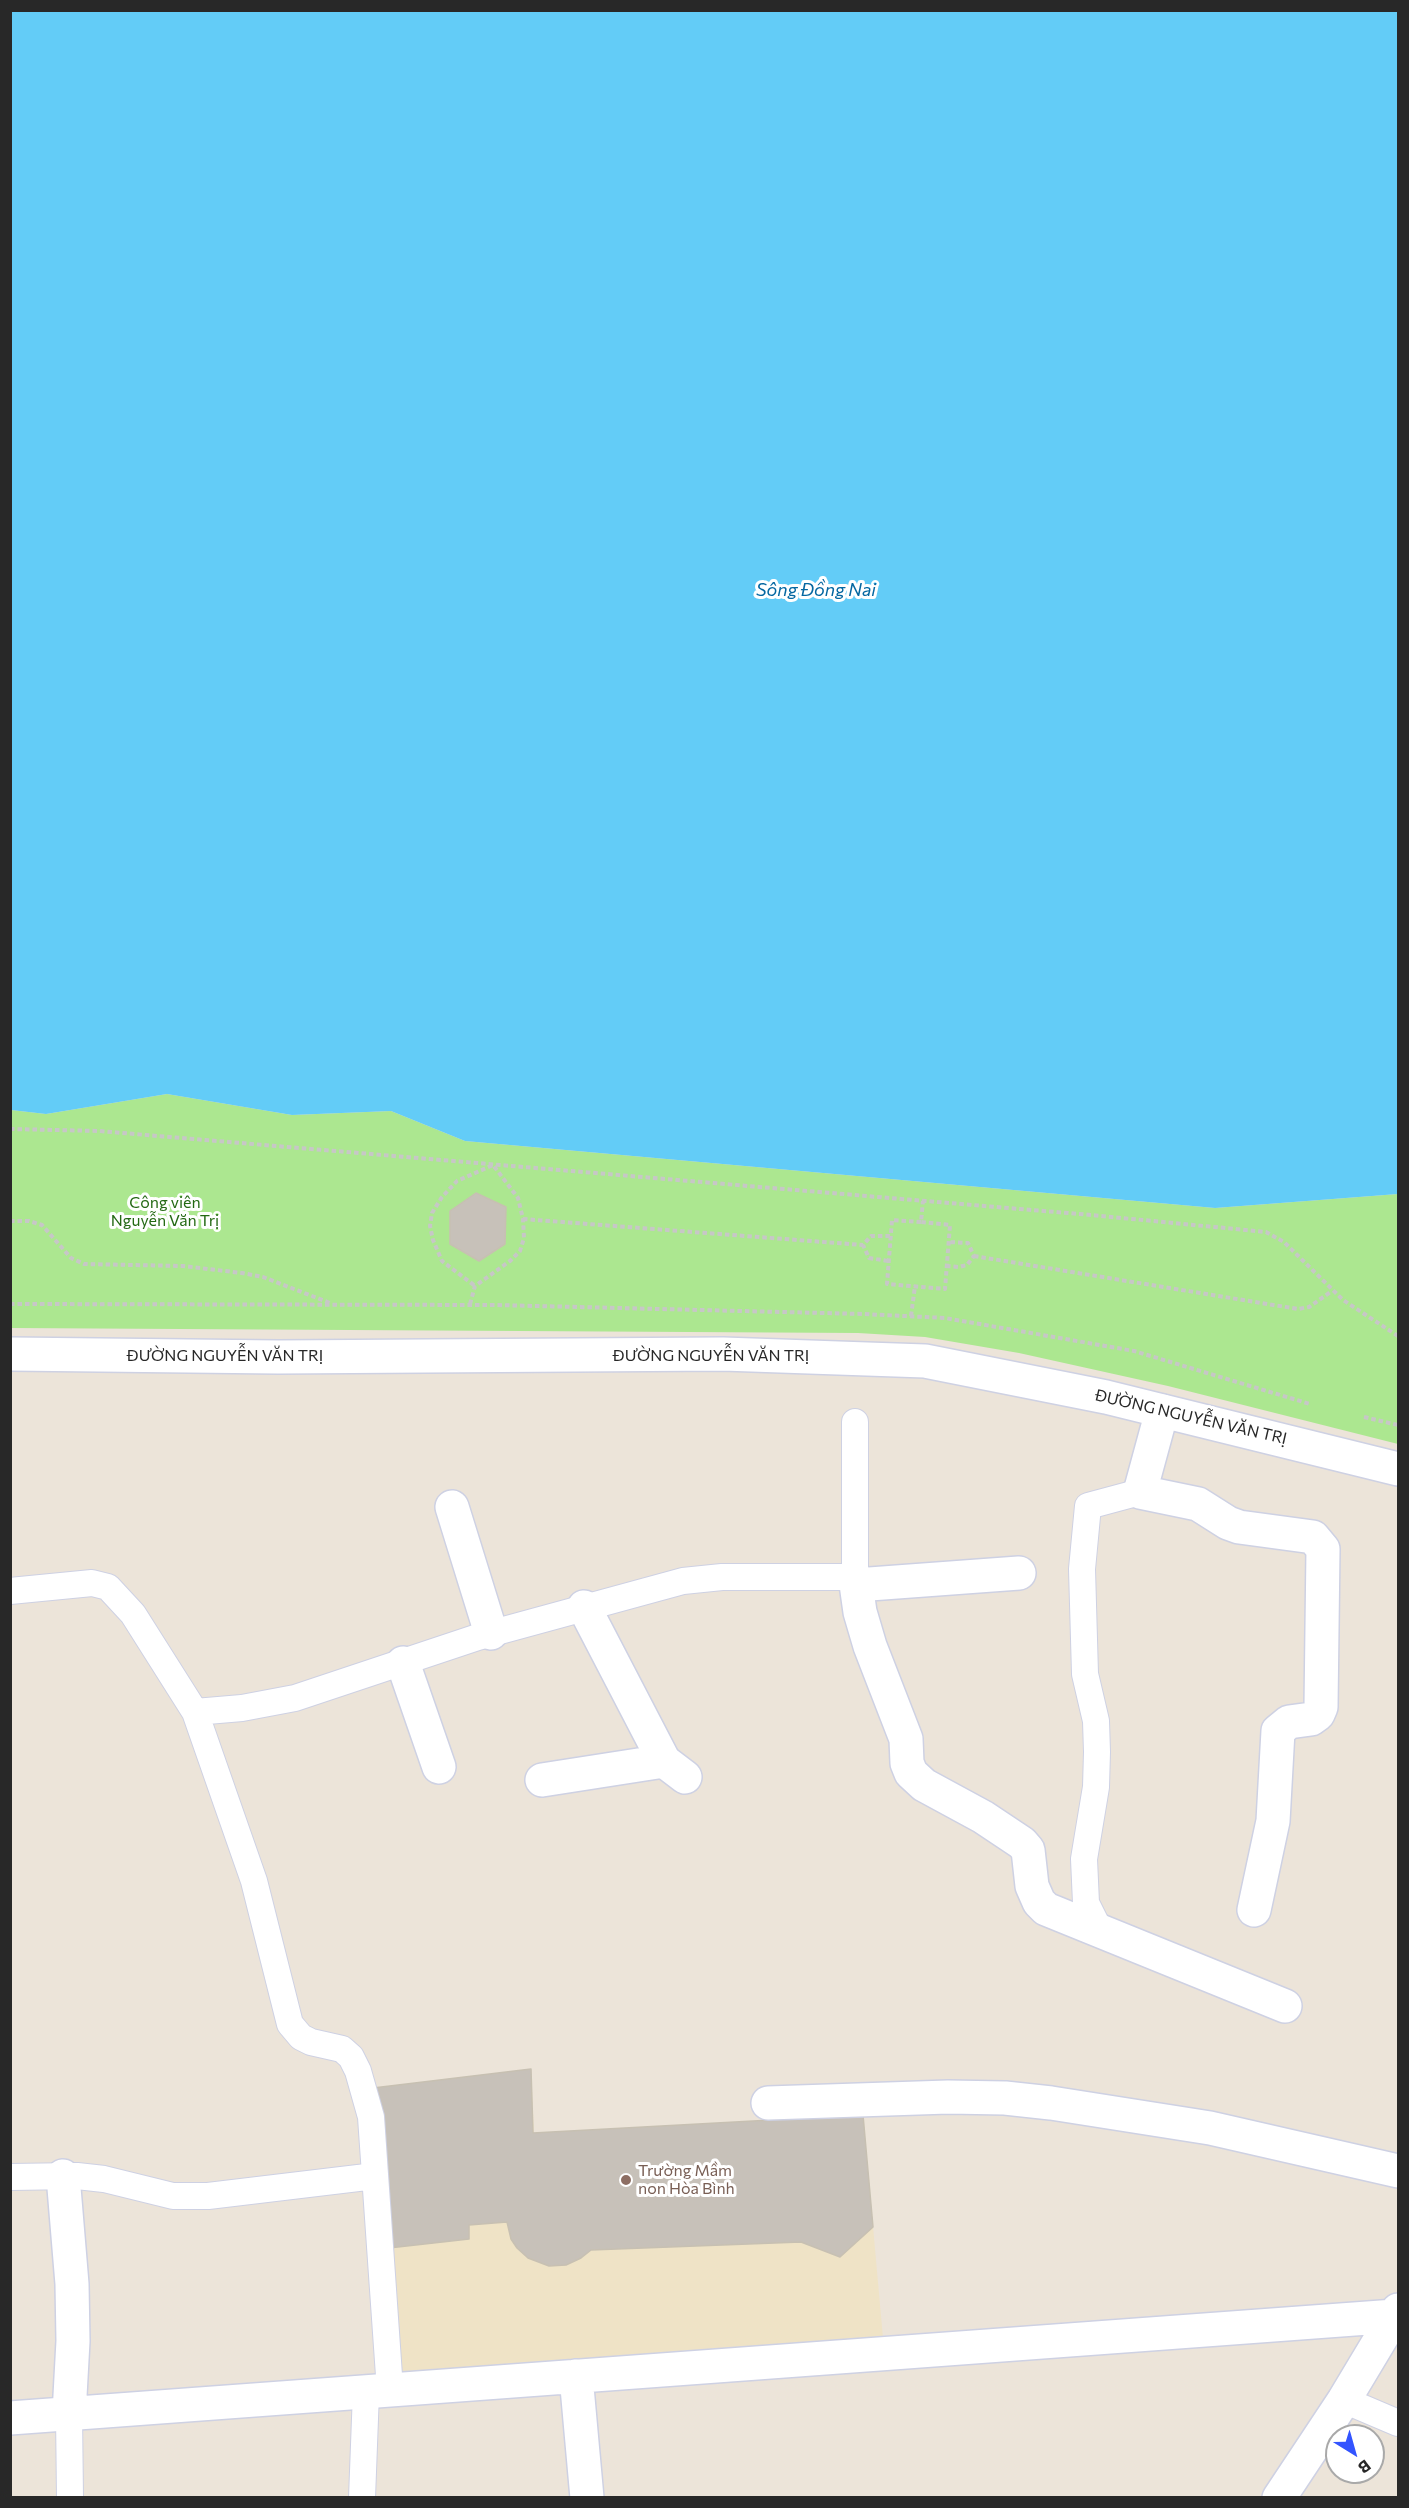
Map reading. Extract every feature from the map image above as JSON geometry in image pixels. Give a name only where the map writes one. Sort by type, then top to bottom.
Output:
[{"type":"street","name":"ĐƯỜNG NGUYỄN VĂN TRỊ","points":[[10,1354],[278,1357],[699,1354],[925,1361],[1018,1378],[1398,1469]]},
{"type":"street","points":[[1162,1411],[1140,1492],[1198,1504],[1227,1523],[1239,1527],[1313,1537],[1323,1548],[1321,1707],[1318,1714],[1311,1719],[1289,1722],[1278,1731],[1273,1821],[1254,1910]]},
{"type":"street","points":[[452,1507],[491,1633]]},
{"type":"street","points":[[1019,1573],[855,1581],[860,1612],[870,1646],[906,1739],[907,1762],[911,1773],[924,1785],[982,1817],[1022,1843],[1028,1850],[1030,1876],[1035,1896],[1046,1909],[1284,2006]]},
{"type":"street","points":[[542,1780],[674,1769],[584,1607]]},
{"type":"street","points":[[403,1663],[439,1767]]},
{"type":"street","points":[[768,2103],[948,2097],[1005,2098],[1210,2128],[1398,2171]]},
{"type":"street","points":[[63,2176],[72,2284],[73,2341],[69,2414]]},
{"type":"street","points":[[10,2418],[1397,2313]]},
{"type":"street","points":[[1279,2498],[1344,2400],[1397,2313]]},
{"type":"street","points":[[576,2376],[587,2498]]},
{"type":"lane","points":[[195,1712],[242,1708],[295,1698],[491,1633],[683,1581],[722,1577],[855,1581],[855,1422]]},
{"type":"lane","points":[[1099,1929],[1086,1903],[1084,1859],[1096,1787],[1097,1752],[1096,1721],[1085,1674],[1082,1569],[1088,1506],[1140,1492]]},
{"type":"lane","points":[[10,1591],[92,1583],[108,1587],[133,1614],[195,1712],[254,1881],[291,2024],[301,2037],[322,2046],[342,2049],[351,2057],[358,2072],[371,2117],[375,2176],[378,2391],[362,2498]]},
{"type":"lane","points":[[10,2177],[63,2176],[104,2179],[173,2196],[219,2195],[375,2176]]},
{"type":"lane","points":[[1344,2400],[1398,2423]]},
{"type":"lane","points":[[69,2414],[70,2498]]},
{"type":"path","points":[[10,1129],[99,1131],[1266,1232],[1284,1242],[1332,1291],[1358,1311],[1398,1336]]},
{"type":"path","points":[[470,1304],[475,1286],[510,1261],[520,1251],[524,1238],[523,1219],[518,1198],[494,1165]]},
{"type":"path","points":[[475,1286],[442,1261],[430,1226],[432,1213],[442,1197],[457,1181],[494,1165]]},
{"type":"path","points":[[921,1222],[923,1201]]},
{"type":"path","points":[[523,1219],[863,1245]]},
{"type":"path","points":[[892,1220],[950,1225],[945,1289],[887,1284],[891,1236],[892,1220]]},
{"type":"path","points":[[10,1221],[28,1221],[42,1225],[70,1258],[84,1264],[183,1266],[242,1274],[263,1278],[333,1304]]},
{"type":"path","points":[[863,1245],[871,1236],[891,1236]]},
{"type":"path","points":[[948,1242],[968,1243],[974,1256]]},
{"type":"path","points":[[863,1245],[869,1258],[888,1261]]},
{"type":"path","points":[[974,1256],[1298,1309],[1309,1307],[1332,1291]]},
{"type":"path","points":[[946,1266],[967,1265],[974,1256]]},
{"type":"path","points":[[911,1316],[915,1287]]},
{"type":"shaded area","name":"Trường Mầm non Hòa Bình","points":[[531,2069],[534,2133],[863,2115],[883,2338],[398,2375],[373,2088]]},
{"type":"green space","name":"Công viên Nguyễn Văn Trị","points":[[167,1094],[292,1115],[391,1111],[465,1141],[1215,1208],[1398,1194],[1398,1444],[1168,1386],[1019,1353],[925,1337],[858,1333],[11,1328],[11,1110],[46,1114]]},
{"type":"water","name":"Sông Đồng Nai","points":[[10,11],[1398,11],[1398,1194],[1215,1208],[465,1141],[391,1111],[292,1115],[167,1094],[46,1114],[11,1110]]},
{"type":"building","points":[[476,1193],[506,1207],[505,1244],[479,1261],[450,1244],[450,1211]]},
{"type":"building","points":[[531,2069],[533,2133],[863,2115],[873,2227],[840,2257],[801,2242],[591,2250],[566,2265],[549,2266],[528,2258],[517,2248],[511,2239],[507,2222],[469,2225],[469,2239],[389,2248],[373,2088]]},
{"type":"place","name":"Trường Mầm non Hòa Bình","points":[[626,2180]]}]
